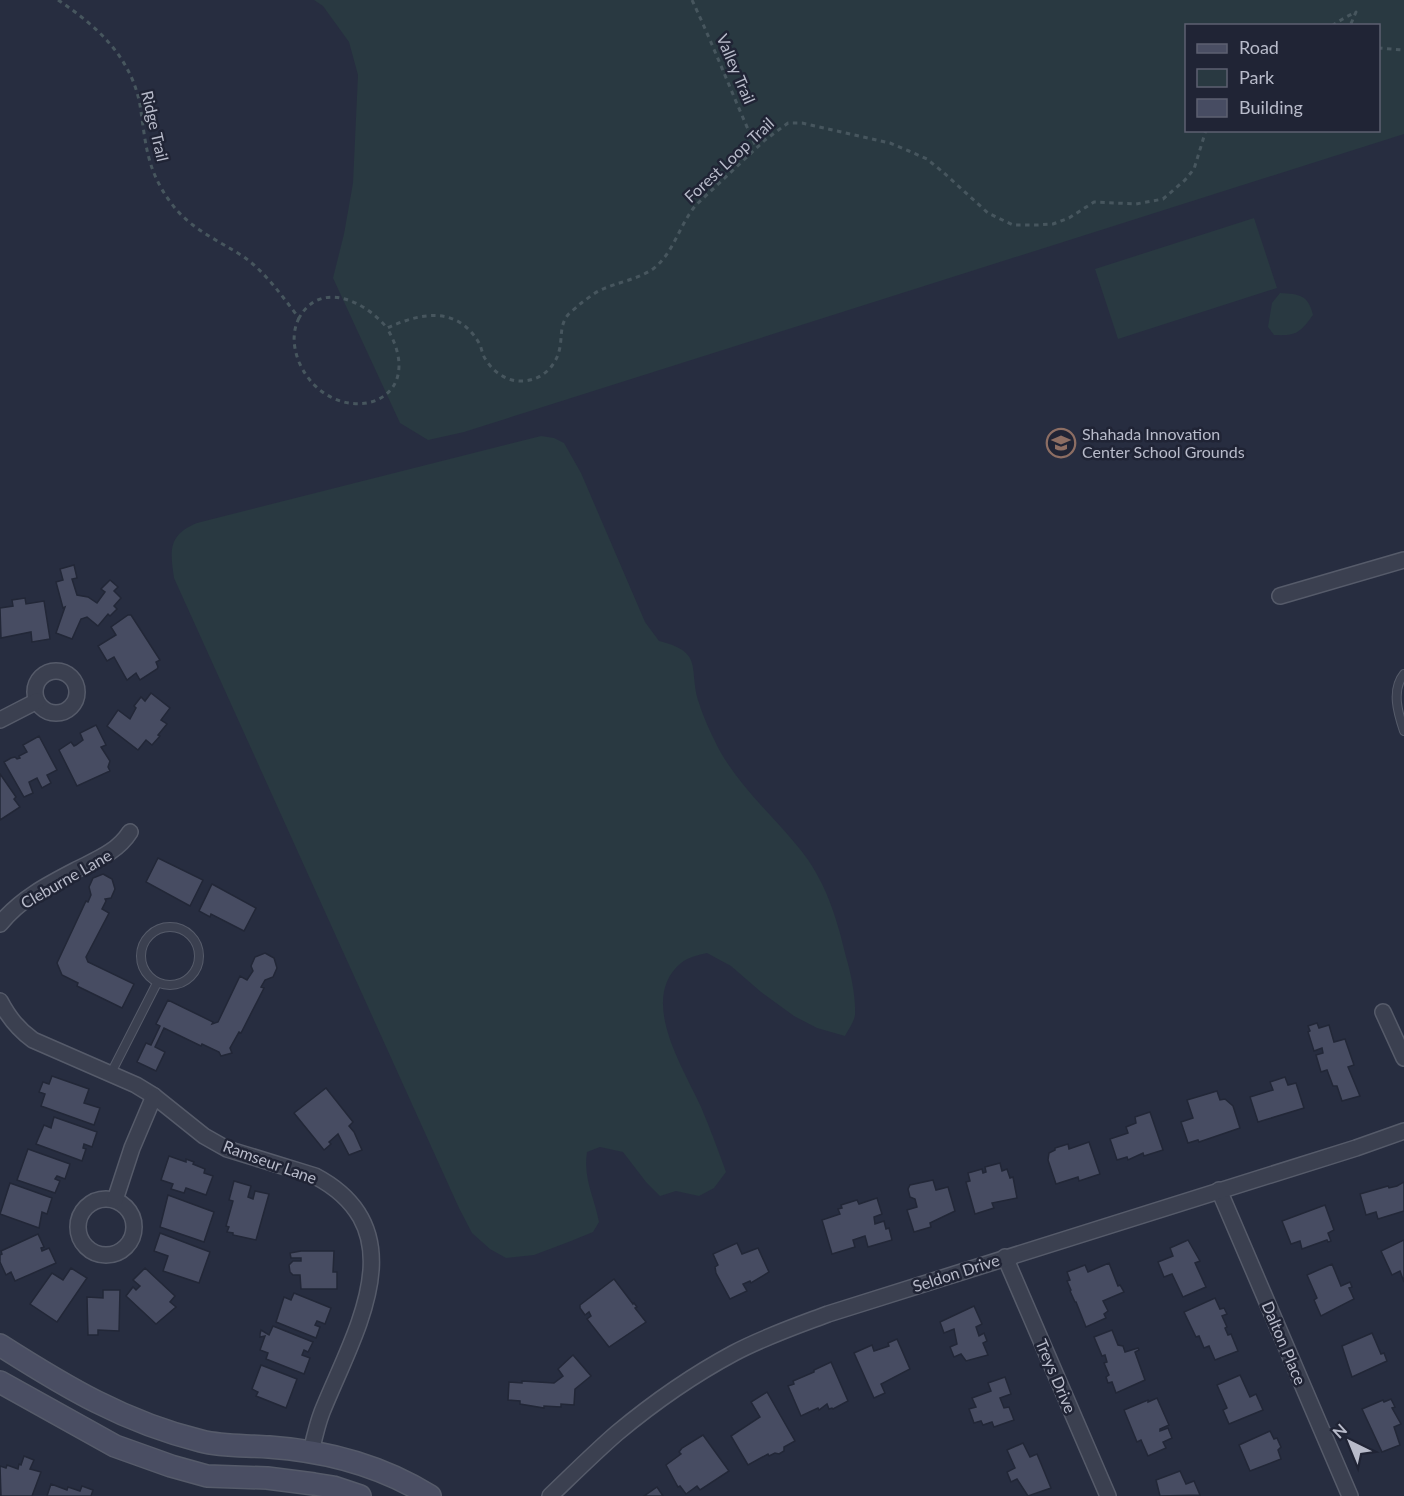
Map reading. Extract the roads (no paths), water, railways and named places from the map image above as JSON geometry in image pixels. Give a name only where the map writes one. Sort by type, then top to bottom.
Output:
[{"type":"main road","points":[[0,1345],[60,1383],[108,1409],[182,1436],[221,1445],[270,1447],[344,1459],[371,1467],[412,1485],[430,1496]]},
{"type":"main road","points":[[0,1382],[115,1446],[171,1466],[207,1476],[267,1478],[333,1487],[360,1496]]},
{"type":"street","points":[[1280,596],[1404,560]]},
{"type":"street","points":[[0,720],[37,701]]},
{"type":"street","name":"Cleburne Lane","points":[[0,924],[22,901],[51,883],[115,850],[130,832]]},
{"type":"street","name":"Ramseur Lane","points":[[0,1001],[11,1020],[33,1040],[111,1073],[153,1096],[204,1136],[227,1149],[315,1176],[328,1183],[341,1194],[361,1218],[369,1237],[372,1253],[368,1298],[321,1415],[311,1452]]},
{"type":"street","points":[[1383,1011],[1404,1058]]},
{"type":"street","points":[[115,1200],[132,1148],[153,1096]]},
{"type":"street","name":"Seldon Drive","points":[[550,1496],[617,1433],[645,1411],[698,1374],[735,1352],[776,1334],[828,1314],[1404,1131]]},
{"type":"street","name":"Dalton Place","points":[[1219,1190],[1350,1496]]},
{"type":"street","name":"Treys Drive","points":[[1005,1257],[1108,1496]]},
{"type":"lane","points":[[1404,674],[1396,702],[1404,731]]},
{"type":"lane","points":[[165,927],[186,932],[194,940],[199,951],[196,970],[189,979],[178,986],[157,983],[141,964],[142,944],[155,930],[165,927]]},
{"type":"lane","points":[[111,1073],[157,983]]},
{"type":"place","name":"Shahada Innovation Center School Grounds","points":[[1061,443]]}]
